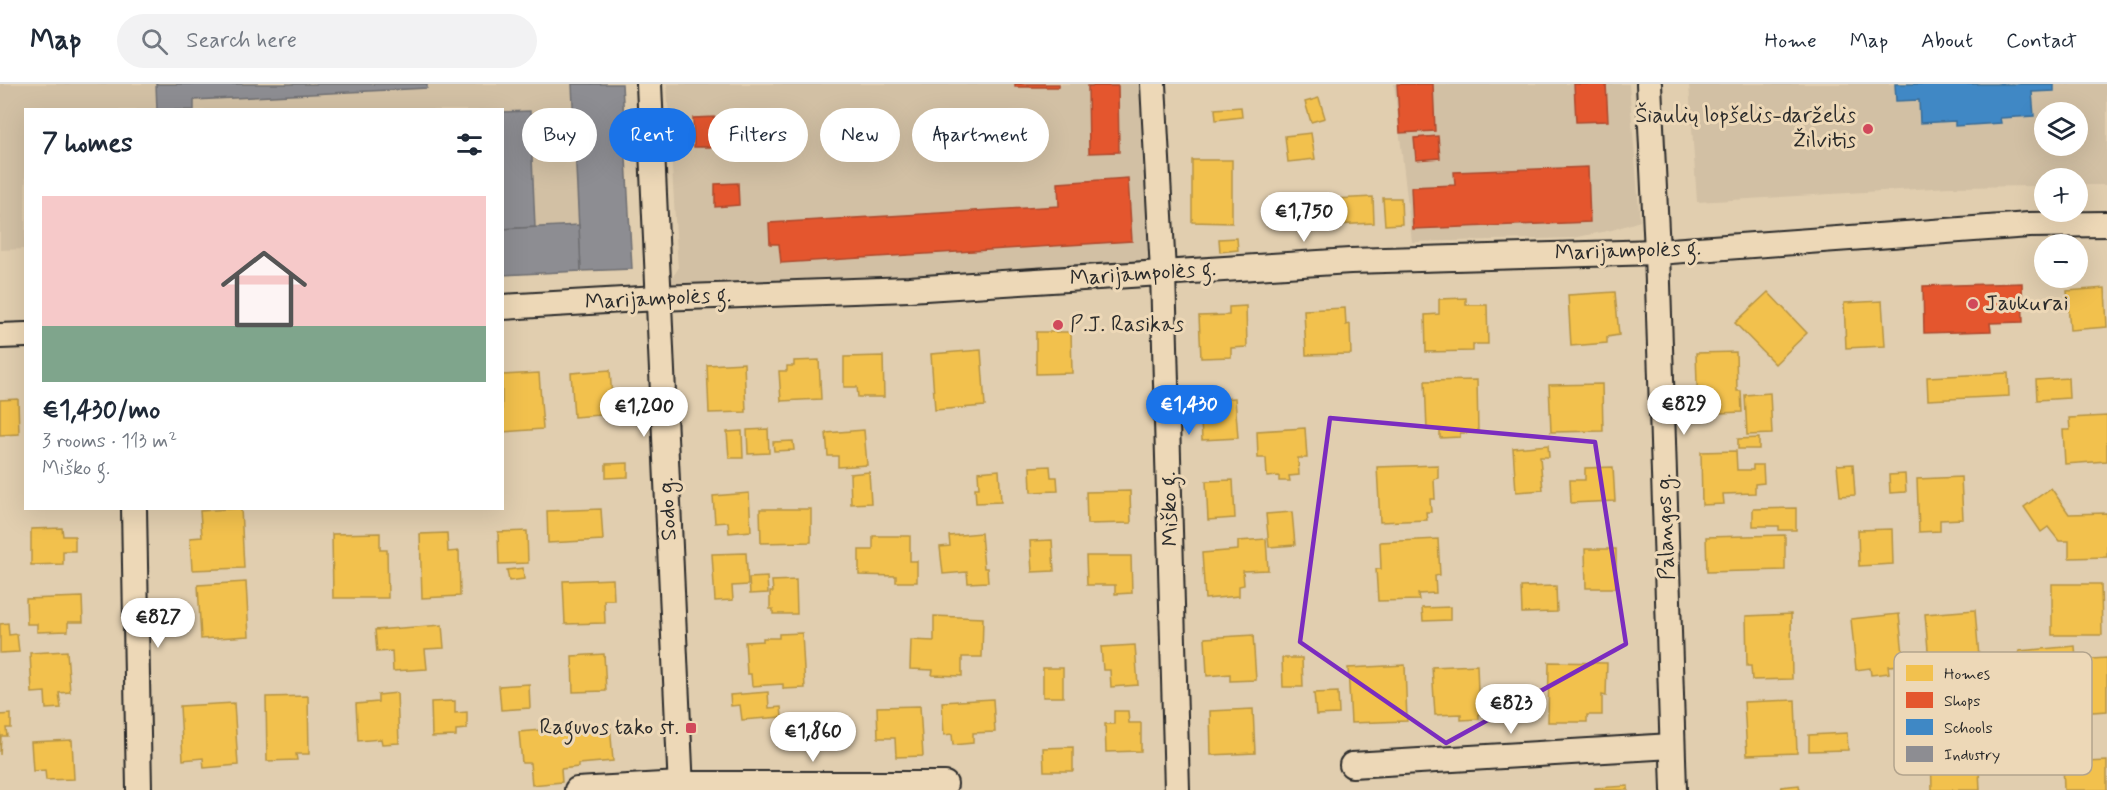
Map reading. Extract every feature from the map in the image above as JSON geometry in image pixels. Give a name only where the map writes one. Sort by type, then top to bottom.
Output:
[{"type":"street","name":"Sodo g.","points":[[649,84],[681,787]]},
{"type":"street","name":"Miško g.","points":[[1153,84],[1163,272],[1178,790]]},
{"type":"street","name":"Palangos g.","points":[[1649,84],[1657,252],[1674,790]]},
{"type":"street","name":"Marijampolės g.","points":[[504,308],[658,298],[909,290],[1350,261],[1657,252],[2029,225],[2107,224]]},
{"type":"street","points":[[0,336],[24,335]]},
{"type":"street","points":[[134,510],[139,790]]},
{"type":"street","points":[[1352,765],[1672,746]]},
{"type":"street","points":[[577,790],[945,784]]},
{"type":"highlighted area","points":[[1330,418],[1595,442],[1626,644],[1446,743],[1300,642]]},
{"type":"shaded area","points":[[0,84],[622,84],[623,108],[609,108],[609,162],[626,162],[632,269],[504,275],[504,108],[24,108],[24,249],[0,250]]},
{"type":"shaded area","points":[[667,84],[1153,84],[1163,272],[658,298],[678,269],[672,162],[696,162],[696,108],[668,108]]},
{"type":"shaded area","points":[[1394,84],[1629,84],[1640,221],[1612,230],[1573,238],[1412,242]]},
{"type":"shaded area","name":"Šiaulių lopšelis-darželis Žilvitis","points":[[1689,84],[2107,84],[2107,185],[2088,185],[2088,168],[2034,168],[2034,186],[1950,187],[1697,202]]},
{"type":"building: Homes","points":[[1319,98],[1325,118],[1311,122],[1305,102]]},
{"type":"building: Homes","points":[[1241,107],[1242,117],[1216,120],[1215,109]]},
{"type":"building: Homes","points":[[1311,133],[1315,159],[1288,162],[1285,136]]},
{"type":"building: Homes","points":[[1192,160],[1232,160],[1232,223],[1192,222]]},
{"type":"building: Homes","points":[[1373,197],[1374,223],[1315,226],[1314,200]]},
{"type":"building: Homes","points":[[1383,198],[1401,198],[1402,224],[1385,225]]},
{"type":"building: Homes","points":[[1237,238],[1238,250],[1220,252],[1219,239]]},
{"type":"building: Homes","points":[[2105,288],[2107,327],[2070,330],[2067,291]]},
{"type":"building: Homes","points":[[1615,292],[1619,335],[1607,337],[1607,343],[1571,346],[1568,295]]},
{"type":"building: Homes","points":[[1768,292],[1807,333],[1775,364],[1735,323]]},
{"type":"building: Homes","points":[[1466,298],[1466,305],[1487,305],[1488,344],[1473,344],[1473,351],[1426,352],[1425,315],[1439,314],[1439,299]]},
{"type":"building: Homes","points":[[1882,301],[1885,346],[1846,348],[1844,303]]},
{"type":"building: Homes","points":[[1246,306],[1247,347],[1231,348],[1231,357],[1201,358],[1199,316],[1229,315],[1229,307]]},
{"type":"building: Homes","points":[[1345,308],[1346,325],[1350,324],[1351,354],[1306,355],[1304,310]]},
{"type":"building: Homes","points":[[1036,332],[1071,332],[1072,373],[1036,374]]},
{"type":"building: Homes","points":[[981,350],[985,406],[935,410],[931,354]]},
{"type":"building: Homes","points":[[1736,352],[1737,391],[1741,391],[1742,412],[1698,414],[1696,353]]},
{"type":"building: Homes","points":[[883,356],[884,397],[858,397],[857,387],[844,387],[844,357]]},
{"type":"building: Homes","points":[[819,360],[821,399],[781,401],[779,371],[787,371],[787,366],[794,366],[794,361]]},
{"type":"building: Homes","points":[[744,363],[746,412],[709,413],[707,365]]},
{"type":"building: Homes","points":[[610,370],[613,414],[574,417],[571,373]]},
{"type":"building: Homes","points":[[539,373],[543,429],[504,432],[504,375]]},
{"type":"building: Homes","points":[[2008,373],[2009,396],[1928,400],[1927,377]]},
{"type":"building: Homes","points":[[2068,378],[2069,398],[2037,400],[2036,380]]},
{"type":"building: Homes","points":[[1477,380],[1478,433],[1460,433],[1460,437],[1440,438],[1440,429],[1427,430],[1425,381]]},
{"type":"building: Homes","points":[[1602,384],[1603,431],[1551,432],[1549,385]]},
{"type":"building: Homes","points":[[1770,393],[1772,434],[1747,435],[1745,395]]},
{"type":"building: Homes","points":[[1235,398],[1238,438],[1202,440],[1200,400]]},
{"type":"building: Homes","points":[[18,399],[19,434],[0,435],[0,400]]},
{"type":"building: Homes","points":[[2107,416],[2107,461],[2065,464],[2063,430],[2070,430],[2069,418]]},
{"type":"building: Homes","points":[[1305,428],[1307,458],[1298,458],[1299,475],[1289,476],[1290,481],[1279,481],[1279,476],[1267,477],[1266,458],[1258,458],[1257,431]]},
{"type":"building: Homes","points":[[768,429],[769,453],[748,454],[747,430]]},
{"type":"building: Homes","points":[[864,430],[867,465],[838,467],[838,456],[828,456],[826,433]]},
{"type":"building: Homes","points":[[742,431],[743,458],[729,458],[727,432]]},
{"type":"building: Homes","points":[[1759,438],[1759,449],[1738,449],[1738,439]]},
{"type":"building: Homes","points":[[793,441],[794,450],[774,451],[773,442]]},
{"type":"building: Homes","points":[[1548,445],[1549,457],[1540,457],[1543,490],[1516,492],[1513,448]]},
{"type":"building: Homes","points":[[1736,451],[1737,470],[1753,470],[1753,465],[1763,465],[1764,483],[1755,484],[1755,493],[1723,494],[1724,504],[1702,505],[1701,452]]},
{"type":"building: Homes","points":[[628,463],[628,477],[606,478],[606,464]]},
{"type":"building: Homes","points":[[1853,464],[1855,495],[1840,496],[1837,465]]},
{"type":"building: Homes","points":[[1438,465],[1438,478],[1434,479],[1435,499],[1430,499],[1431,512],[1426,512],[1427,520],[1380,522],[1377,467]]},
{"type":"building: Homes","points":[[1050,466],[1051,477],[1057,477],[1058,491],[1031,492],[1030,467]]},
{"type":"building: Homes","points":[[1613,467],[1615,501],[1571,503],[1570,480],[1585,480],[1585,468]]},
{"type":"building: Homes","points":[[999,470],[1001,502],[976,503],[975,488],[979,488],[978,472]]},
{"type":"building: Homes","points":[[869,472],[871,503],[851,504],[850,474]]},
{"type":"building: Homes","points":[[1905,474],[1906,492],[1890,493],[1889,475]]},
{"type":"building: Homes","points":[[1961,477],[1963,519],[1940,520],[1940,531],[1919,532],[1917,479]]},
{"type":"building: Homes","points":[[1233,480],[1235,518],[1208,520],[1206,481]]},
{"type":"building: Homes","points":[[2051,488],[2069,514],[2107,513],[2107,557],[2069,558],[2069,541],[2059,541],[2048,527],[2041,532],[2024,507]]},
{"type":"building: Homes","points":[[1130,491],[1131,523],[1087,524],[1086,492]]},
{"type":"building: Homes","points":[[749,493],[751,531],[729,533],[728,522],[715,523],[713,496]]},
{"type":"building: Homes","points":[[1796,508],[1796,530],[1779,530],[1779,526],[1753,526],[1753,509]]},
{"type":"building: Homes","points":[[601,509],[603,540],[548,543],[547,511]]},
{"type":"building: Homes","points":[[760,509],[811,509],[811,542],[761,543]]},
{"type":"building: Homes","points":[[241,510],[244,568],[192,570],[190,538],[202,537],[200,511]]},
{"type":"building: Homes","points":[[1292,512],[1295,545],[1269,547],[1266,514]]},
{"type":"building: Homes","points":[[62,528],[63,536],[75,536],[75,551],[63,551],[63,564],[31,565],[31,529]]},
{"type":"building: Homes","points":[[1892,529],[1893,564],[1859,566],[1858,530]]},
{"type":"building: Homes","points":[[527,531],[528,563],[499,564],[498,532]]},
{"type":"building: Homes","points":[[380,533],[380,550],[387,550],[388,598],[333,598],[332,534]]},
{"type":"building: Homes","points":[[447,533],[448,552],[459,551],[460,596],[422,598],[420,534]]},
{"type":"building: Homes","points":[[981,533],[984,568],[987,568],[988,582],[968,583],[967,572],[943,574],[940,547],[950,546],[949,536]]},
{"type":"building: Homes","points":[[1785,535],[1785,570],[1707,572],[1706,537]]},
{"type":"building: Homes","points":[[873,536],[910,536],[910,561],[917,561],[917,582],[896,582],[896,576],[859,575],[859,550],[873,550]]},
{"type":"building: Homes","points":[[1266,539],[1268,570],[1243,571],[1244,585],[1239,586],[1239,596],[1205,599],[1202,553],[1238,550],[1238,541]]},
{"type":"building: Homes","points":[[1438,539],[1440,575],[1435,576],[1436,593],[1418,594],[1419,600],[1378,601],[1376,569],[1381,569],[1380,542]]},
{"type":"building: Homes","points":[[1052,540],[1054,571],[1032,572],[1030,541]]},
{"type":"building: Homes","points":[[1585,549],[1616,549],[1616,588],[1586,588]]},
{"type":"building: Homes","points":[[746,553],[748,585],[732,586],[733,600],[715,601],[712,554]]},
{"type":"building: Homes","points":[[1086,556],[1131,556],[1132,593],[1115,594],[1115,585],[1087,585]]},
{"type":"building: Homes","points":[[523,568],[524,579],[509,581],[507,570]]},
{"type":"building: Homes","points":[[767,577],[768,593],[750,594],[749,578]]},
{"type":"building: Homes","points":[[613,579],[614,600],[604,600],[605,623],[565,624],[563,581]]},
{"type":"building: Homes","points":[[796,580],[797,614],[773,614],[773,609],[770,609],[772,581]]},
{"type":"building: Homes","points":[[246,582],[249,636],[201,639],[198,585]]},
{"type":"building: Homes","points":[[2052,584],[2101,584],[2102,635],[2052,635]]},
{"type":"building: Homes","points":[[1556,586],[1557,612],[1522,613],[1521,587]]},
{"type":"building: Homes","points":[[82,597],[83,622],[68,622],[68,631],[37,632],[37,624],[27,624],[26,599]]},
{"type":"building: Homes","points":[[1450,607],[1450,620],[1423,621],[1422,608]]},
{"type":"building: Homes","points":[[1975,610],[1979,652],[1928,652],[1925,614]]},
{"type":"building: Homes","points":[[1791,614],[1792,679],[1752,680],[1751,666],[1747,666],[1746,616]]},
{"type":"building: Homes","points":[[1899,614],[1903,652],[1894,652],[1894,666],[1888,666],[1889,673],[1871,675],[1870,668],[1856,670],[1851,619]]},
{"type":"building: Homes","points":[[934,616],[983,618],[982,657],[962,657],[962,676],[932,675],[933,670],[910,669],[911,640],[934,641]]},
{"type":"building: Homes","points":[[8,623],[9,635],[17,634],[19,652],[0,653],[0,624]]},
{"type":"building: Homes","points":[[442,625],[444,648],[425,649],[427,669],[393,671],[392,651],[377,652],[375,630]]},
{"type":"building: Homes","points":[[802,633],[805,688],[783,689],[783,684],[752,686],[751,674],[747,674],[745,642],[763,641],[763,638],[779,638],[779,634]]},
{"type":"building: Homes","points":[[1253,635],[1256,680],[1230,681],[1230,674],[1207,676],[1205,638]]},
{"type":"building: Homes","points":[[1135,645],[1138,685],[1111,687],[1110,670],[1103,670],[1101,647]]},
{"type":"building: Homes","points":[[2075,646],[2075,652],[2019,652]]},
{"type":"building: Homes","points":[[67,651],[70,692],[59,693],[61,708],[46,709],[45,692],[32,693],[30,653]]},
{"type":"building: Homes","points":[[604,654],[606,691],[573,692],[572,656]]},
{"type":"building: Homes","points":[[1282,658],[1302,658],[1303,687],[1283,687]]},
{"type":"building: Homes","points":[[2107,658],[2107,711],[2092,712],[2092,659]]},
{"type":"building: Homes","points":[[1549,662],[1607,663],[1606,696],[1602,695],[1602,715],[1587,715],[1587,722],[1548,722]]},
{"type":"building: Homes","points":[[1405,665],[1407,721],[1351,723],[1348,668]]},
{"type":"building: Homes","points":[[1477,665],[1479,719],[1461,720],[1461,714],[1435,715],[1432,667]]},
{"type":"building: Homes","points":[[1043,668],[1063,668],[1063,697],[1043,697]]},
{"type":"building: Homes","points":[[529,684],[530,708],[501,710],[499,686]]},
{"type":"building: Homes","points":[[768,692],[769,708],[781,707],[782,717],[742,720],[740,705],[731,706],[730,695]]},
{"type":"building: Homes","points":[[1338,692],[1339,714],[1316,715],[1314,693]]},
{"type":"building: Homes","points":[[397,693],[399,743],[382,744],[381,739],[358,741],[356,704],[378,702],[378,695]]},
{"type":"building: Homes","points":[[308,696],[309,754],[296,754],[297,760],[267,761],[266,697]]},
{"type":"building: Homes","points":[[993,699],[995,732],[973,733],[973,743],[953,745],[952,734],[944,735],[942,702]]},
{"type":"building: Homes","points":[[1795,700],[1797,753],[1747,755],[1744,702]]},
{"type":"building: Homes","points":[[455,701],[455,713],[467,712],[467,729],[456,730],[456,736],[432,737],[431,702]]},
{"type":"building: Homes","points":[[234,703],[238,765],[204,768],[203,758],[183,760],[180,706]]},
{"type":"building: Homes","points":[[920,706],[923,756],[896,757],[895,738],[878,738],[877,707]]},
{"type":"building: Homes","points":[[1253,709],[1255,753],[1211,755],[1210,711]]},
{"type":"building: Homes","points":[[1114,711],[1128,711],[1129,723],[1141,723],[1141,751],[1106,752],[1105,724],[1114,724]]},
{"type":"building: Homes","points":[[11,714],[11,728],[6,728],[7,736],[1,736],[0,755],[0,715]]},
{"type":"building: Homes","points":[[610,724],[613,761],[578,764],[578,767],[561,769],[562,782],[532,785],[530,763],[522,763],[519,732]]},
{"type":"building: Homes","points":[[1847,733],[1848,750],[1809,751],[1809,735]]},
{"type":"building: Homes","points":[[72,740],[74,779],[46,780],[45,770],[33,771],[31,742]]},
{"type":"building: Homes","points":[[1073,747],[1073,771],[1044,771],[1043,748]]},
{"type":"building: Homes","points":[[2107,761],[2107,790],[2064,790],[2063,775],[2092,775],[2092,762]]},
{"type":"building: Homes","points":[[1932,775],[1979,775],[1980,790],[1932,790]]},
{"type":"building: Homes","points":[[1799,785],[1800,790],[1782,790],[1781,787]]},
{"type":"building: Homes","points":[[1628,786],[1628,790],[1595,790],[1595,788]]},
{"type":"building: Shops","points":[[1015,84],[1059,84],[1059,87],[1015,87]]},
{"type":"building: Shops","points":[[1397,84],[1433,84],[1435,131],[1400,133]]},
{"type":"building: Shops","points":[[1574,84],[1606,84],[1608,121],[1576,122]]},
{"type":"building: Shops","points":[[1088,86],[1118,86],[1119,152],[1089,153]]},
{"type":"building: Shops","points":[[708,117],[708,147],[696,147],[696,118]]},
{"type":"building: Shops","points":[[1438,136],[1440,158],[1416,160],[1414,138]]},
{"type":"building: Shops","points":[[1588,167],[1590,222],[1413,229],[1411,187],[1455,185],[1454,172]]},
{"type":"building: Shops","points":[[1128,178],[1132,241],[781,263],[779,244],[770,244],[769,223],[1059,206],[1058,183]]},
{"type":"building: Shops","points":[[738,183],[739,205],[715,207],[715,184]]},
{"type":"building: Shops","name":"Jaukurai","points":[[2022,283],[2023,322],[1990,323],[1991,331],[1924,333],[1923,286]]},
{"type":"building: Schools","points":[[1895,84],[2054,84],[2054,91],[2032,92],[2034,116],[2000,118],[2001,123],[1955,126],[1955,121],[1920,123],[1919,100],[1896,101]]},
{"type":"building: Industry","points":[[156,84],[427,84],[427,88],[194,100],[194,108],[157,108]]},
{"type":"building: Industry","points":[[572,84],[622,84],[623,108],[609,108],[609,162],[626,162],[632,269],[581,271],[576,162],[597,162],[597,108],[573,108]]},
{"type":"building: Industry","points":[[522,111],[522,162],[532,162],[535,227],[504,229],[504,112]]},
{"type":"building: Industry","points":[[579,225],[581,271],[504,275],[504,229]]},
{"type":"place","name":"Šiaulių lopšelis-darželis Žilvitis","points":[[1868,129]]},
{"type":"place","name":"Jaukurai","points":[[1973,304]]},
{"type":"place","name":"P.J. Rasikas","points":[[1058,325]]},
{"type":"place","name":"Raguvos tako st.","points":[[691,728]]}]
